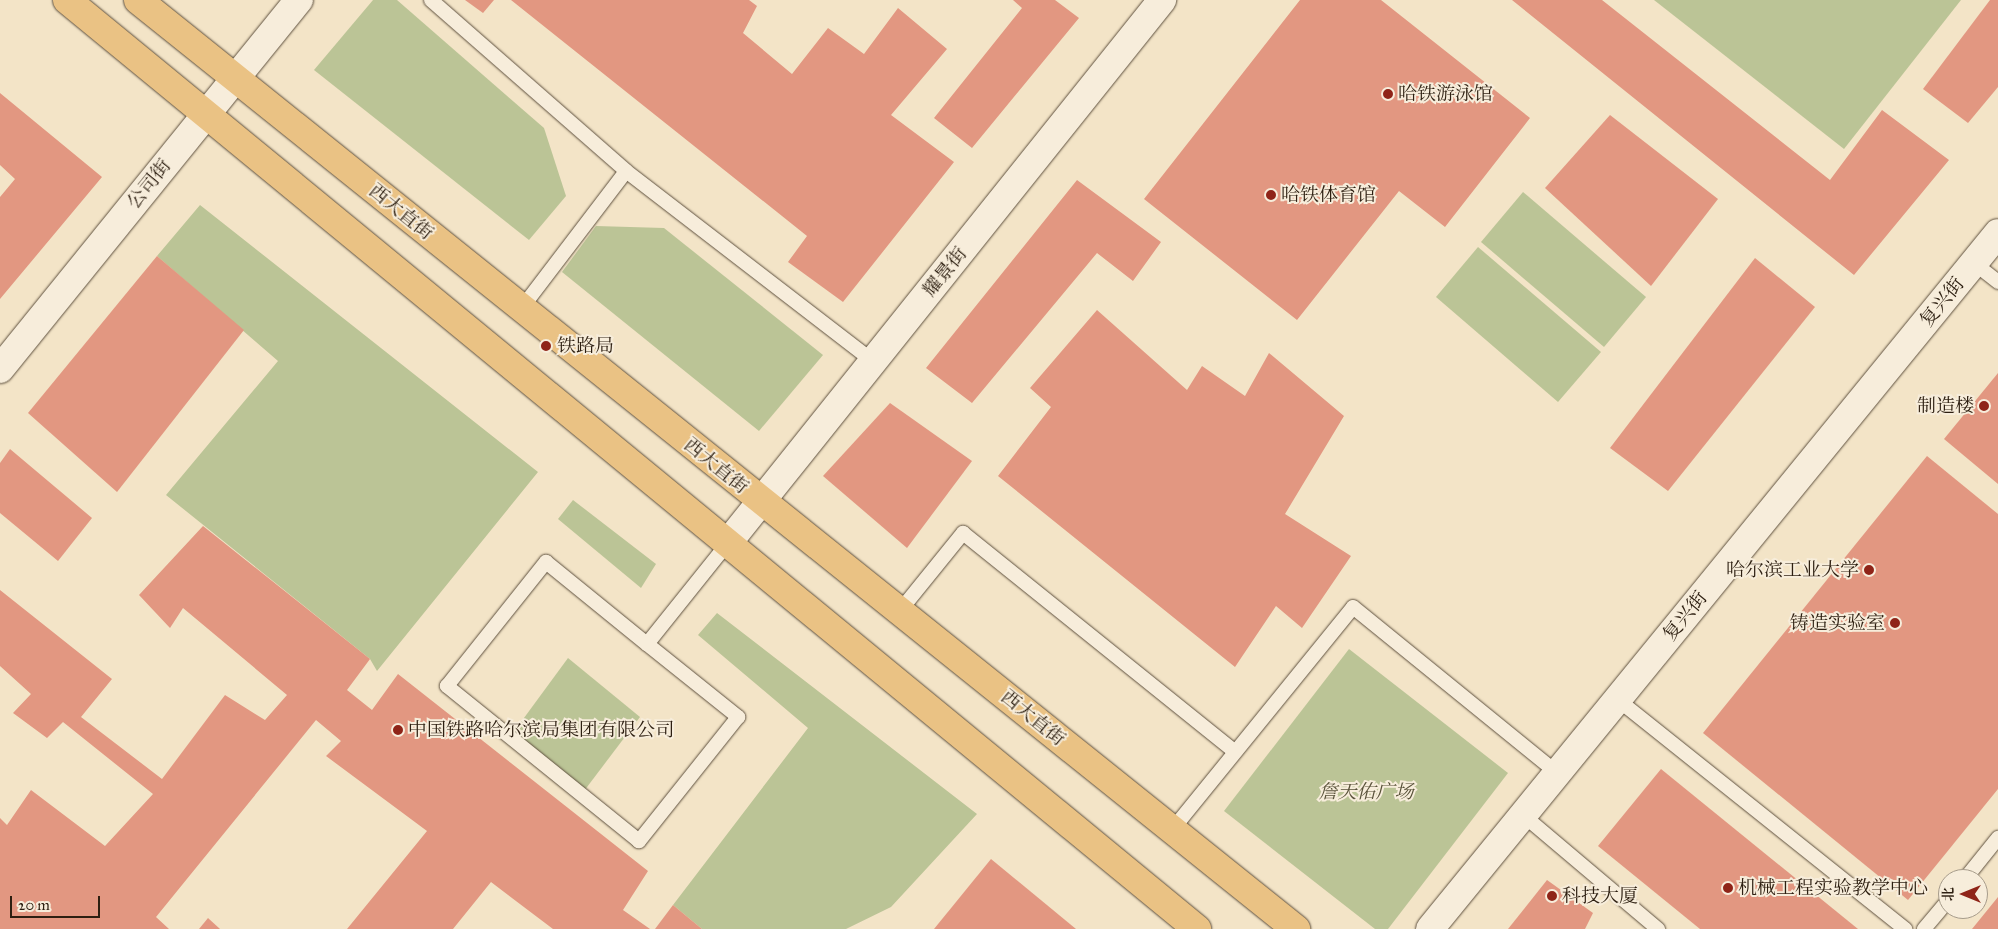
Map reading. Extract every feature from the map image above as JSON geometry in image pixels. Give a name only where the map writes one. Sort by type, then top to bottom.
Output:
[{"type":"main road","points":[[67,0],[1197,929]]},
{"type":"main road","name":"西大直街","points":[[138,0],[761,502],[1296,929]]},
{"type":"street","name":"公司街","points":[[0,369],[299,0]]},
{"type":"street","name":"耀景街","points":[[727,544],[1162,0]]},
{"type":"street","name":"复兴街","points":[[1430,929],[1998,233]]},
{"type":"lane","points":[[431,0],[626,171],[873,361]]},
{"type":"lane","points":[[521,309],[626,171]]},
{"type":"lane","points":[[1974,263],[1998,282]]},
{"type":"lane","points":[[899,612],[963,533],[1235,752]]},
{"type":"lane","points":[[646,644],[727,544]]},
{"type":"lane","points":[[546,562],[646,644],[738,717],[639,841],[447,686],[546,562]]},
{"type":"lane","points":[[1172,830],[1353,607],[1557,773]]},
{"type":"lane","points":[[1617,699],[1905,929]]},
{"type":"lane","points":[[1523,815],[1658,929]]},
{"type":"lane","points":[[1973,869],[1998,838]]},
{"type":"lane","points":[[1924,929],[1938,912]]},
{"type":"green space","points":[[373,0],[397,0],[544,128],[566,196],[529,240],[314,70]]},
{"type":"green space","points":[[1654,0],[1961,0],[1844,149]]},
{"type":"green space","points":[[1523,192],[1646,297],[1604,347],[1481,242]]},
{"type":"green space","points":[[200,205],[538,472],[377,671],[370,659],[166,495],[278,361],[157,256]]},
{"type":"green space","points":[[596,226],[664,228],[823,355],[759,431],[562,272]]},
{"type":"green space","points":[[1478,247],[1601,352],[1558,402],[1436,297]]},
{"type":"green space","points":[[573,500],[656,564],[641,588],[558,519]]},
{"type":"green space","points":[[717,613],[977,814],[891,907],[846,929],[702,929],[673,905],[808,728],[698,635]]},
{"type":"green space","name":"詹天佑广场","points":[[1349,649],[1508,773],[1388,929],[1375,929],[1224,811]]},
{"type":"green space","points":[[568,658],[640,717],[581,795],[510,737]]},
{"type":"building","points":[[465,0],[494,0],[483,13]]},
{"type":"building","points":[[511,0],[749,0],[757,6],[743,33],[792,74],[828,28],[864,54],[898,8],[947,49],[891,115],[954,162],[843,302],[788,262],[807,236]]},
{"type":"building","points":[[1013,0],[1055,0],[1079,18],[972,148],[934,118],[1022,8]]},
{"type":"building","points":[[1300,0],[1381,0],[1530,118],[1445,227],[1399,191],[1297,320],[1144,199]]},
{"type":"building","points":[[1512,0],[1602,0],[1830,180],[1882,110],[1949,160],[1854,275]]},
{"type":"building","points":[[1990,0],[1998,0],[1998,87],[1968,123],[1923,89]]},
{"type":"building","points":[[0,93],[102,177],[0,299],[0,197],[15,179],[0,165]]},
{"type":"building","points":[[1610,115],[1718,199],[1651,286],[1545,188]]},
{"type":"building","points":[[1077,180],[1161,242],[1133,281],[1097,253],[972,403],[926,368]]},
{"type":"building","points":[[157,256],[244,330],[117,492],[28,413]]},
{"type":"building","points":[[1755,258],[1815,307],[1668,491],[1610,448]]},
{"type":"building","points":[[1097,310],[1187,390],[1202,366],[1245,396],[1269,353],[1344,416],[1285,514],[1351,556],[1302,628],[1276,606],[1235,667],[998,476],[1051,407],[1030,388]]},
{"type":"building","name":"制造楼","points":[[1998,373],[1998,484],[1944,439]]},
{"type":"building","points":[[890,403],[972,461],[907,548],[823,476]]},
{"type":"building","points":[[10,449],[92,518],[58,561],[0,513],[0,463]]},
{"type":"building","name":"铸造实验室","points":[[1927,456],[1998,514],[1998,789],[1908,900],[1703,733]]},
{"type":"building","name":"中国铁路哈尔滨局集团有限公司","points":[[203,526],[370,659],[347,690],[372,710],[398,674],[648,871],[623,910],[650,929],[553,929],[491,882],[453,929],[347,929],[427,831],[326,756],[341,741],[316,720],[156,917],[169,929],[0,929],[0,818],[7,825],[31,790],[105,846],[153,794],[63,722],[47,738],[13,713],[31,694],[0,666],[0,590],[112,679],[81,717],[162,779],[225,695],[265,720],[287,695],[183,608],[170,628],[139,595]]},
{"type":"building","name":"机械工程实验教学中心","points":[[1661,769],[1858,929],[1700,929],[1598,846]]},
{"type":"building","points":[[991,859],[1076,929],[934,929]]},
{"type":"building","name":"科技大厦","points":[[1547,880],[1593,913],[1585,929],[1508,929]]},
{"type":"building","name":"机械工程实验教学中心","points":[[1998,897],[1998,929],[1972,929],[1980,919],[1988,919],[1988,909]]},
{"type":"building","points":[[673,905],[702,929],[655,929]]},
{"type":"building","points":[[208,918],[220,929],[199,929]]},
{"type":"place","name":"哈铁游泳馆","points":[[1388,94]]},
{"type":"place","name":"哈铁体育馆","points":[[1271,195]]},
{"type":"place","name":"铁路局","points":[[546,346]]},
{"type":"place","name":"制造楼","points":[[1984,406]]},
{"type":"place","name":"哈尔滨工业大学","points":[[1869,570]]},
{"type":"place","name":"铸造实验室","points":[[1895,623]]},
{"type":"place","name":"中国铁路哈尔滨局集团有限公司","points":[[398,730]]},
{"type":"place","name":"机械工程实验教学中心","points":[[1728,888]]},
{"type":"place","name":"科技大厦","points":[[1552,896]]}]
